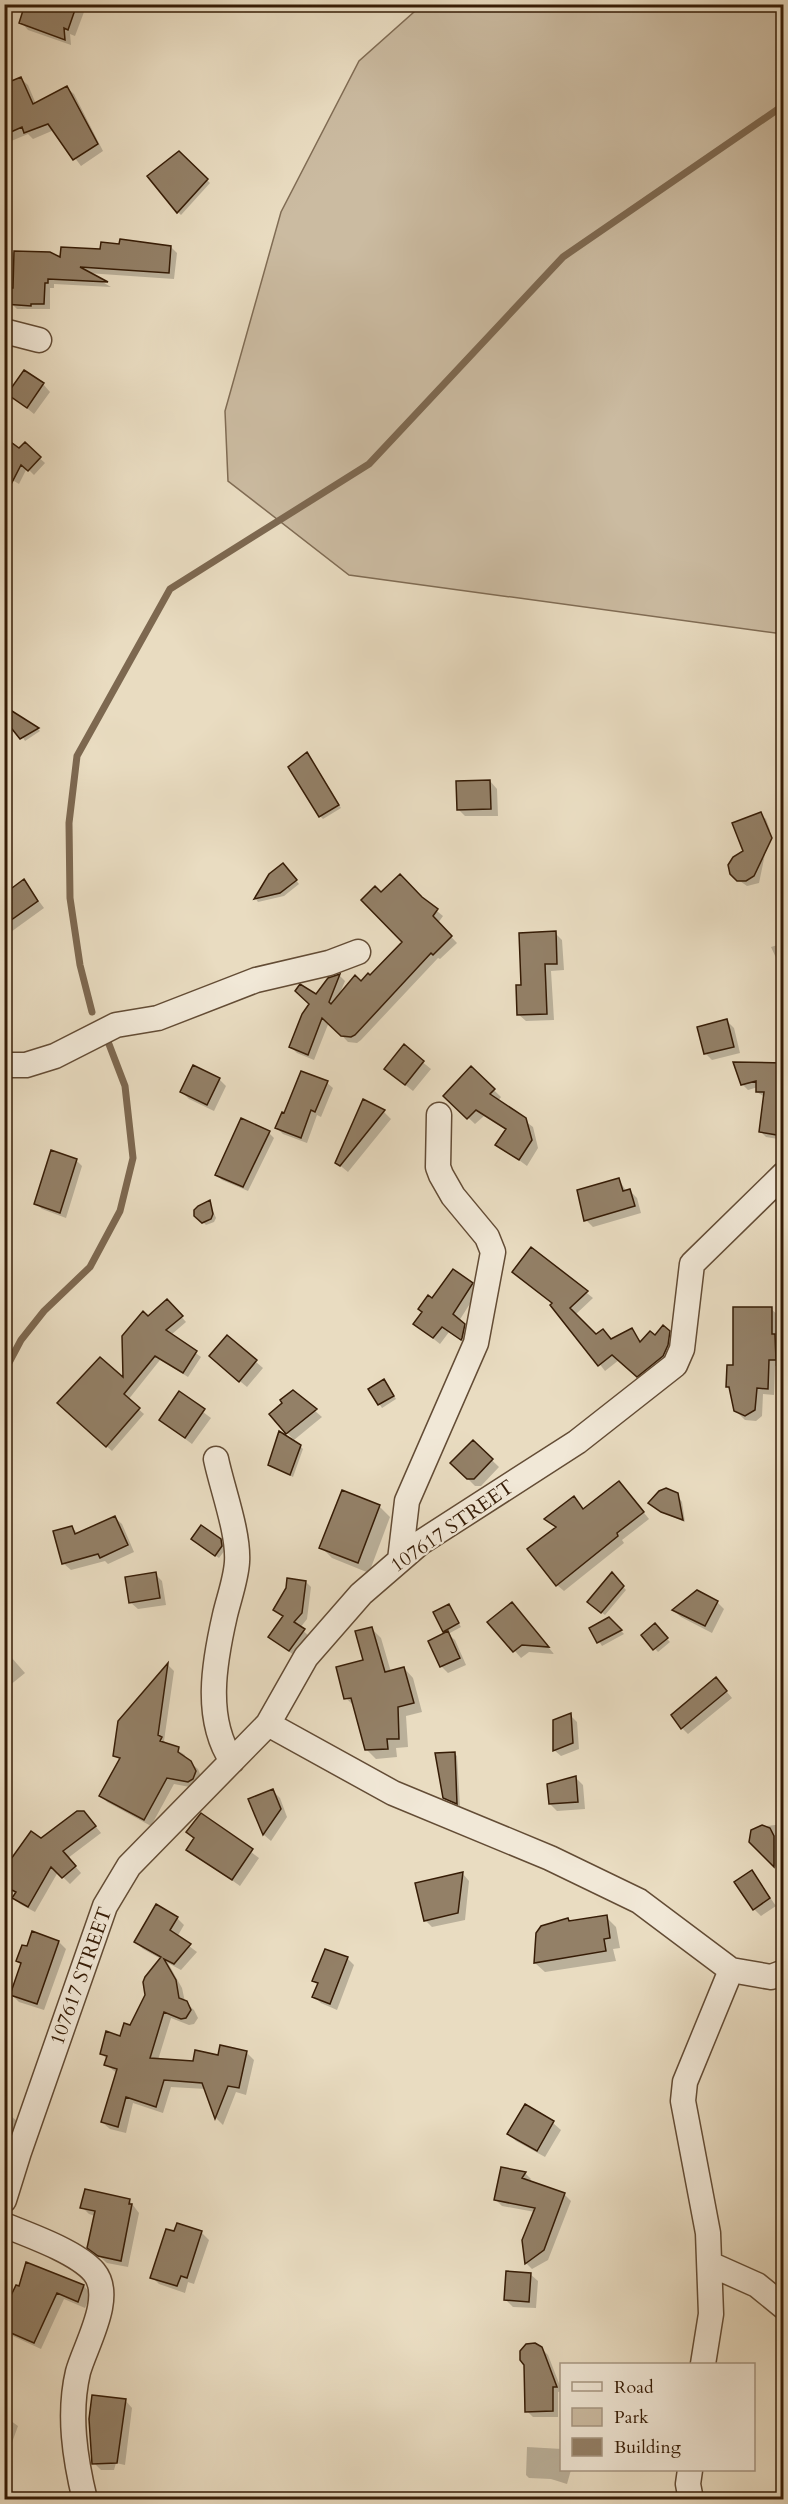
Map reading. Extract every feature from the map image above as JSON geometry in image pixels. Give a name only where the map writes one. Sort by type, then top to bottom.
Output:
[{"type":"street","points":[[4,331],[39,340]]},
{"type":"street","points":[[4,1065],[26,1065],[38,1062],[55,1056],[116,1025],[158,1018],[256,980],[329,963],[358,952]]},
{"type":"street","points":[[400,1560],[407,1501],[476,1343],[493,1252],[487,1237],[453,1196],[441,1175],[438,1167],[439,1115]]},
{"type":"street","name":"107617 STREET","points":[[4,2200],[105,1906],[129,1866],[268,1724],[306,1658],[360,1594],[420,1543],[577,1442],[675,1365],[682,1349],[692,1264],[783,1174]]},
{"type":"street","points":[[216,1459],[235,1537],[237,1561],[222,1630],[214,1718],[218,1736],[232,1761]]},
{"type":"street","points":[[268,1724],[393,1792],[550,1858],[639,1901],[731,1970],[771,1977],[783,1972]]},
{"type":"street","points":[[703,2363],[711,2314],[708,2233],[683,2100],[685,2082],[731,1970]]},
{"type":"street","points":[[4,2225],[65,2251],[94,2272],[99,2283],[101,2292],[99,2314],[78,2373],[75,2407],[75,2452],[86,2499]]},
{"type":"street","points":[[710,2264],[757,2285],[783,2307]]},
{"type":"street","points":[[690,2471],[688,2484],[691,2499]]},
{"type":"green space","points":[[423,4],[783,5],[783,634],[349,575],[228,481],[225,411],[281,212],[359,61]]},
{"type":"building","points":[[25,4],[77,4],[68,30],[64,28],[65,40],[19,23]]},
{"type":"building","points":[[21,77],[33,104],[67,86],[98,144],[73,160],[48,124],[24,133],[22,127],[4,135],[4,84]]},
{"type":"building","points":[[179,151],[208,179],[177,213],[147,176]]},
{"type":"building","points":[[120,239],[171,246],[169,273],[80,267],[108,282],[48,279],[48,283],[45,283],[44,304],[31,304],[31,306],[4,304],[4,288],[13,288],[14,251],[50,252],[60,257],[61,247],[100,249],[101,242],[119,244]]},
{"type":"building","points":[[24,370],[44,383],[27,408],[7,394]]},
{"type":"building","points":[[4,437],[19,448],[25,442],[41,457],[28,471],[21,465],[4,498]]},
{"type":"building","points":[[4,706],[39,728],[20,739],[4,719]]},
{"type":"building","points":[[307,752],[339,805],[319,817],[288,767]]},
{"type":"building","points":[[490,780],[491,809],[457,810],[456,781]]},
{"type":"building","points":[[761,812],[772,838],[754,876],[746,881],[737,881],[730,874],[728,865],[733,857],[743,851],[732,823]]},
{"type":"building","points":[[283,863],[297,880],[280,893],[254,899],[269,874]]},
{"type":"building","points":[[400,874],[422,897],[438,909],[433,916],[452,936],[433,955],[431,953],[355,1035],[341,1036],[322,1018],[308,1055],[289,1047],[302,1014],[309,1004],[295,991],[300,984],[316,994],[328,978],[340,974],[329,1002],[331,1004],[355,975],[361,981],[368,973],[370,975],[402,942],[361,900],[375,886],[381,892]]},
{"type":"building","points":[[24,879],[38,901],[4,925],[4,894]]},
{"type":"building","points":[[556,931],[557,964],[545,964],[547,1014],[517,1015],[516,985],[521,985],[519,933]]},
{"type":"building","points":[[727,1019],[734,1047],[704,1054],[697,1027]]},
{"type":"building","points":[[404,1044],[424,1061],[405,1085],[384,1069]]},
{"type":"building","points":[[733,1062],[783,1063],[783,1136],[759,1132],[764,1092],[756,1092],[756,1081],[741,1085]]},
{"type":"building","points":[[193,1065],[220,1078],[207,1105],[180,1092]]},
{"type":"building","points":[[471,1066],[495,1089],[490,1094],[526,1118],[532,1140],[519,1160],[495,1145],[506,1129],[476,1110],[467,1119],[443,1096]]},
{"type":"building","points":[[301,1071],[328,1081],[315,1112],[311,1110],[301,1138],[275,1128],[282,1112],[284,1113]]},
{"type":"building","points":[[363,1099],[385,1110],[340,1166],[335,1163]]},
{"type":"building","points":[[241,1118],[270,1131],[243,1187],[215,1175]]},
{"type":"building","points":[[51,1150],[77,1159],[60,1213],[34,1204]]},
{"type":"building","points":[[619,1178],[623,1191],[630,1189],[635,1206],[584,1221],[577,1190]]},
{"type":"building","points":[[210,1200],[213,1214],[211,1219],[202,1223],[194,1216],[194,1210]]},
{"type":"building","points":[[531,1247],[588,1291],[570,1308],[596,1334],[603,1329],[611,1339],[632,1328],[640,1342],[650,1331],[655,1335],[663,1325],[670,1331],[668,1345],[663,1356],[637,1377],[612,1355],[598,1366],[550,1305],[552,1303],[512,1272]]},
{"type":"building","points":[[453,1269],[473,1283],[453,1314],[465,1324],[462,1338],[461,1340],[442,1327],[433,1338],[413,1324],[422,1312],[418,1309],[428,1295],[432,1298]]},
{"type":"building","points":[[167,1299],[183,1316],[166,1330],[197,1351],[183,1373],[155,1356],[124,1394],[140,1408],[106,1447],[57,1403],[100,1357],[123,1377],[122,1336],[143,1311],[148,1316]]},
{"type":"building","points":[[733,1307],[772,1307],[772,1334],[775,1334],[776,1360],[769,1360],[768,1389],[757,1388],[755,1410],[745,1416],[734,1411],[729,1387],[726,1387],[727,1365],[733,1365]]},
{"type":"building","points":[[227,1335],[257,1360],[239,1382],[209,1356]]},
{"type":"building","points":[[384,1379],[394,1396],[378,1405],[368,1389]]},
{"type":"building","points":[[293,1390],[317,1409],[286,1434],[269,1414],[282,1403],[280,1400]]},
{"type":"building","points":[[179,1391],[205,1409],[185,1438],[159,1420]]},
{"type":"building","points":[[279,1431],[301,1445],[290,1475],[268,1465]]},
{"type":"building","points":[[473,1440],[493,1459],[474,1479],[467,1479],[450,1463]]},
{"type":"building","points":[[619,1481],[644,1512],[556,1586],[527,1549],[556,1527],[544,1519],[574,1496],[583,1509]]},
{"type":"building","points":[[666,1488],[678,1493],[683,1520],[661,1512],[648,1503],[659,1491]]},
{"type":"building","points":[[342,1490],[380,1505],[358,1563],[319,1548]]},
{"type":"building","points":[[115,1516],[128,1545],[100,1558],[98,1554],[62,1564],[53,1531],[72,1526],[75,1534]]},
{"type":"building","points":[[201,1525],[221,1539],[222,1546],[215,1556],[191,1539]]},
{"type":"building","points":[[156,1572],[160,1598],[129,1603],[125,1577]]},
{"type":"building","points":[[612,1572],[624,1586],[601,1613],[587,1602]]},
{"type":"building","points":[[287,1578],[306,1581],[302,1613],[294,1622],[305,1629],[289,1651],[268,1637],[283,1616],[273,1610],[286,1588]]},
{"type":"building","points":[[697,1590],[718,1601],[705,1626],[672,1610]]},
{"type":"building","points":[[512,1602],[549,1647],[522,1645],[513,1652],[487,1622]]},
{"type":"building","points":[[449,1604],[459,1623],[443,1632],[433,1612]]},
{"type":"building","points":[[609,1617],[622,1630],[597,1643],[589,1628]]},
{"type":"building","points":[[655,1623],[668,1638],[653,1650],[641,1635]]},
{"type":"building","points":[[372,1627],[385,1672],[404,1667],[414,1703],[398,1707],[399,1739],[387,1739],[388,1749],[365,1750],[351,1698],[344,1699],[336,1667],[363,1660],[355,1631]]},
{"type":"building","points":[[448,1631],[460,1658],[440,1667],[428,1641]]},
{"type":"building","points":[[168,1663],[158,1735],[162,1737],[160,1741],[179,1747],[178,1752],[191,1761],[196,1771],[193,1779],[188,1782],[167,1778],[144,1820],[99,1796],[120,1758],[113,1756],[118,1721]]},
{"type":"building","points":[[716,1677],[727,1691],[681,1729],[671,1715]]},
{"type":"building","points":[[571,1713],[573,1743],[553,1751],[553,1720]]},
{"type":"building","points":[[455,1752],[457,1804],[443,1798],[435,1753]]},
{"type":"building","points":[[576,1776],[578,1802],[549,1804],[547,1784]]},
{"type":"building","points":[[273,1789],[281,1809],[263,1835],[248,1799]]},
{"type":"building","points":[[77,1811],[84,1811],[96,1826],[63,1851],[76,1866],[62,1878],[51,1867],[28,1907],[12,1898],[16,1892],[4,1886],[4,1855],[11,1859],[31,1831],[41,1838]]},
{"type":"building","points":[[201,1813],[253,1849],[232,1880],[186,1850],[194,1838],[186,1832]]},
{"type":"building","points":[[762,1825],[770,1828],[774,1836],[774,1867],[749,1842],[751,1830]]},
{"type":"building","points":[[752,1870],[770,1898],[753,1910],[734,1882]]},
{"type":"building","points":[[463,1872],[458,1913],[424,1921],[415,1883]]},
{"type":"building","points":[[156,1904],[178,1917],[170,1930],[191,1944],[174,1964],[164,1959],[176,1980],[179,1998],[187,2001],[191,2010],[186,2018],[181,2019],[164,2012],[150,2058],[193,2061],[195,2050],[218,2055],[220,2045],[247,2051],[239,2088],[228,2086],[215,2119],[202,2083],[164,2080],[156,2107],[126,2097],[118,2127],[101,2122],[117,2069],[104,2065],[107,2056],[100,2054],[106,2031],[120,2036],[124,2023],[130,2025],[145,1995],[143,1982],[145,1977],[161,1957],[134,1942]]},
{"type":"building","points":[[607,1915],[610,1938],[604,1939],[606,1951],[534,1963],[536,1933],[541,1926],[568,1918],[569,1921]]},
{"type":"building","points":[[32,1931],[59,1941],[37,2004],[10,1995],[21,1963],[16,1961],[22,1945],[27,1946]]},
{"type":"building","points":[[325,1949],[348,1957],[330,2004],[312,1997],[318,1983],[312,1981]]},
{"type":"building","points":[[525,2104],[554,2121],[537,2151],[507,2134]]},
{"type":"building","points":[[501,2167],[526,2172],[522,2178],[565,2193],[544,2250],[525,2264],[522,2240],[535,2208],[494,2200]]},
{"type":"building","points":[[85,2189],[130,2199],[129,2204],[132,2204],[121,2261],[98,2256],[87,2248],[95,2211],[80,2208]]},
{"type":"building","points":[[177,2223],[202,2231],[187,2278],[181,2276],[177,2286],[150,2278],[166,2229],[174,2231]]},
{"type":"building","points":[[26,2262],[84,2285],[78,2302],[57,2293],[34,2343],[4,2330],[4,2310],[16,2285],[19,2286]]},
{"type":"building","points":[[506,2271],[531,2273],[529,2302],[504,2300]]},
{"type":"building","points":[[535,2343],[542,2347],[557,2387],[553,2387],[553,2411],[525,2412],[524,2365],[520,2360],[520,2351],[526,2344]]},
{"type":"building","points":[[92,2395],[126,2399],[117,2463],[92,2464],[89,2419]]},
{"type":"waterway","points":[[92,1012],[80,965],[70,898],[69,823],[77,756],[170,589],[369,464],[563,257],[784,105]]},
{"type":"waterway","points":[[4,1372],[21,1340],[44,1311],[90,1267],[120,1211],[133,1158],[125,1086],[107,1039]]}]
